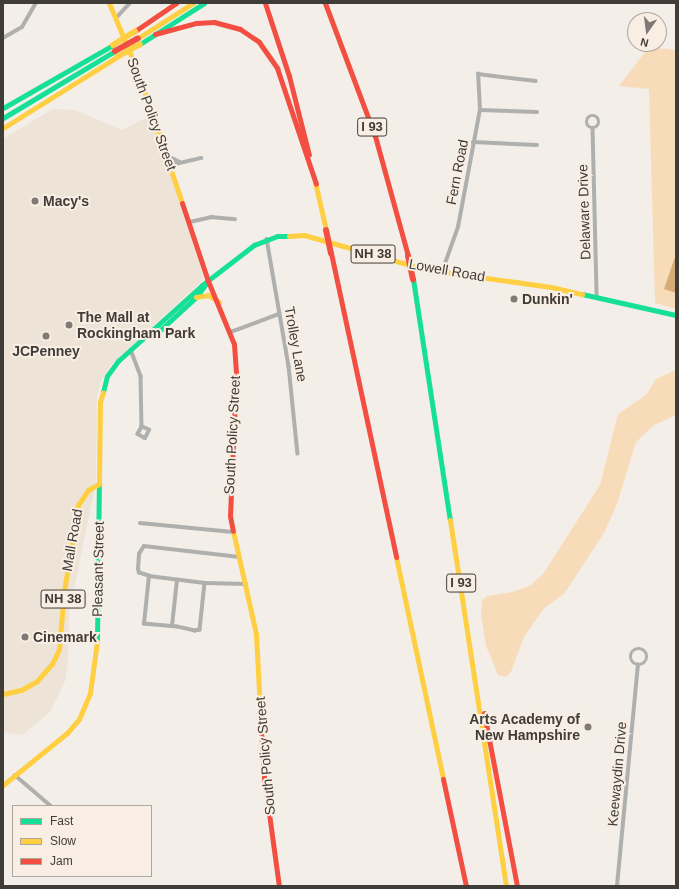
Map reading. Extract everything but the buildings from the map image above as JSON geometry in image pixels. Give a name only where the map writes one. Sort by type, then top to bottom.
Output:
[{"type":"main road","name":"South Policy Street","points":[[109,3],[168,156],[208,281],[219,302],[231,332],[236,359],[229,506],[233,532],[246,584],[256,634],[264,777],[279,886]]},
{"type":"main road","points":[[3,128],[115,51],[135,31],[176,3]]},
{"type":"main road","points":[[139,41],[193,3]]},
{"type":"main road","points":[[155,34],[204,3]]},
{"type":"main road","points":[[265,3],[293,90],[316,184],[466,884]]},
{"type":"main road","name":"I 93","points":[[325,3],[375,136],[408,256],[413,280],[472,653],[506,886]]},
{"type":"main road","points":[[3,108],[34,89],[155,34],[196,23],[214,22],[240,29],[259,42],[277,68],[316,184]]},
{"type":"main road","points":[[3,118],[115,51]]},
{"type":"main road","points":[[30,101],[52,81]]},
{"type":"main road","name":"Lowell Road","points":[[208,281],[254,245],[267,239],[291,234],[311,236],[442,272],[597,296],[676,315]]},
{"type":"main road","name":"Pleasant Street","points":[[149,335],[157,333],[196,297],[208,281]]},
{"type":"main road","name":"Pleasant Street","points":[[3,785],[73,726],[87,702],[93,684],[97,657],[99,484],[102,389],[112,368],[202,284],[208,281]]},
{"type":"main road","points":[[196,297],[208,295],[219,302]]},
{"type":"main road","name":"Mall Road","points":[[3,694],[21,690],[37,681],[49,669],[57,655],[62,637],[64,591],[77,509],[84,493],[99,484]]},
{"type":"main road","points":[[472,653],[517,886]]},
{"type":"street","points":[[3,38],[22,27],[36,3]]},
{"type":"street","points":[[116,18],[130,3]]},
{"type":"street","name":"Fern Road","points":[[442,272],[458,228],[480,110],[478,74],[536,81]]},
{"type":"street","points":[[480,110],[537,112]]},
{"type":"street","name":"Delaware Drive","points":[[593,128],[597,296]]},
{"type":"street","points":[[473,142],[537,145]]},
{"type":"street","points":[[168,156],[181,162]]},
{"type":"street","points":[[171,165],[201,158]]},
{"type":"street","points":[[190,222],[211,217],[235,219]]},
{"type":"street","name":"Trolley Lane","points":[[267,239],[289,366],[298,454]]},
{"type":"street","points":[[231,332],[279,314]]},
{"type":"street","points":[[131,350],[140,371],[142,427]]},
{"type":"street","points":[[140,523],[233,532]]},
{"type":"street","points":[[239,556],[144,546],[139,554],[138,569],[140,573],[149,576],[177,580],[205,583],[246,584]]},
{"type":"street","points":[[149,576],[144,624],[172,626],[195,631],[200,630],[205,583]]},
{"type":"street","points":[[172,626],[177,580]]},
{"type":"street","name":"Keewaydin Drive","points":[[639,648],[646,651],[648,656],[645,663],[638,665],[634,663],[631,656],[633,652],[639,648]]},
{"type":"street","name":"Keewaydin Drive","points":[[617,886],[638,665]]},
{"type":"street","points":[[16,775],[50,805]]},
{"type":"shaded area","points":[[667,49],[676,50],[676,309],[655,303],[649,89],[619,86],[645,52],[667,52]]},
{"type":"shaded area","name":"The Mall at Rockingham Park","points":[[53,109],[75,110],[122,130],[151,115],[204,279],[111,365],[102,379],[97,395],[96,482],[69,613],[68,662],[65,681],[50,712],[22,735],[3,732],[3,139]]},
{"type":"shaded area","points":[[676,254],[676,293],[664,289]]},
{"type":"shaded area","points":[[676,370],[676,415],[654,425],[636,442],[617,504],[604,533],[564,594],[544,608],[524,637],[511,672],[506,677],[498,675],[486,646],[481,614],[482,601],[487,596],[513,592],[531,585],[543,574],[600,485],[618,414],[646,395],[656,379]]},
{"type":"traffic: fast","points":[[140,44],[204,3]]},
{"type":"traffic: fast","points":[[3,108],[113,45]]},
{"type":"traffic: fast","points":[[3,118],[115,51]]},
{"type":"traffic: fast","points":[[103,392],[107,376],[118,361],[202,285],[254,245],[277,236],[289,236]]},
{"type":"traffic: fast","points":[[413,279],[450,520]]},
{"type":"traffic: fast","points":[[150,335],[157,333],[196,297],[208,281]]},
{"type":"traffic: fast","points":[[582,294],[676,315]]},
{"type":"traffic: fast","points":[[97,641],[99,484]]},
{"type":"traffic: slow","points":[[109,3],[137,70],[182,203]]},
{"type":"traffic: slow","points":[[138,38],[193,3]]},
{"type":"traffic: slow","points":[[113,45],[135,31]]},
{"type":"traffic: slow","points":[[117,57],[140,44]]},
{"type":"traffic: slow","points":[[3,128],[117,57]]},
{"type":"traffic: slow","points":[[315,182],[326,230]]},
{"type":"traffic: slow","points":[[289,236],[304,235],[424,269],[551,287],[582,294]]},
{"type":"traffic: slow","points":[[196,297],[208,295],[219,302]]},
{"type":"traffic: slow","points":[[3,694],[21,690],[37,681],[52,664],[59,649],[64,591],[78,505],[88,490],[99,484],[100,402],[103,392]]},
{"type":"traffic: slow","points":[[450,520],[506,886]]},
{"type":"traffic: slow","points":[[233,531],[256,634],[261,730]]},
{"type":"traffic: slow","points":[[396,557],[443,779]]},
{"type":"traffic: slow","points":[[3,785],[67,733],[79,719],[90,693],[97,641]]},
{"type":"traffic: jam","points":[[135,31],[176,3]]},
{"type":"traffic: jam","points":[[265,3],[289,76],[309,155]]},
{"type":"traffic: jam","points":[[325,3],[375,136],[408,256]]},
{"type":"traffic: jam","points":[[155,34],[196,23],[214,22],[240,29],[259,42],[277,68],[316,184]]},
{"type":"traffic: jam","points":[[115,51],[138,38]]},
{"type":"traffic: jam","points":[[182,203],[208,281],[234,344],[236,373],[230,516],[233,531]]},
{"type":"traffic: jam","points":[[326,230],[331,253]]},
{"type":"traffic: jam","points":[[331,253],[396,557]]},
{"type":"traffic: jam","points":[[408,256],[413,279]]},
{"type":"traffic: jam","points":[[484,713],[517,886]]},
{"type":"traffic: jam","points":[[261,730],[264,777],[279,886]]},
{"type":"traffic: jam","points":[[443,779],[466,886]]},
{"type":"place","name":"Macy's","points":[[35,201]]},
{"type":"place","name":"Dunkin'","points":[[514,299]]},
{"type":"place","name":"The Mall at Rockingham Park","points":[[69,325]]},
{"type":"place","name":"JCPenney","points":[[46,336]]},
{"type":"place","name":"Cinemark","points":[[25,637]]},
{"type":"place","name":"Arts Academy of New Hampshire","points":[[588,727]]}]
